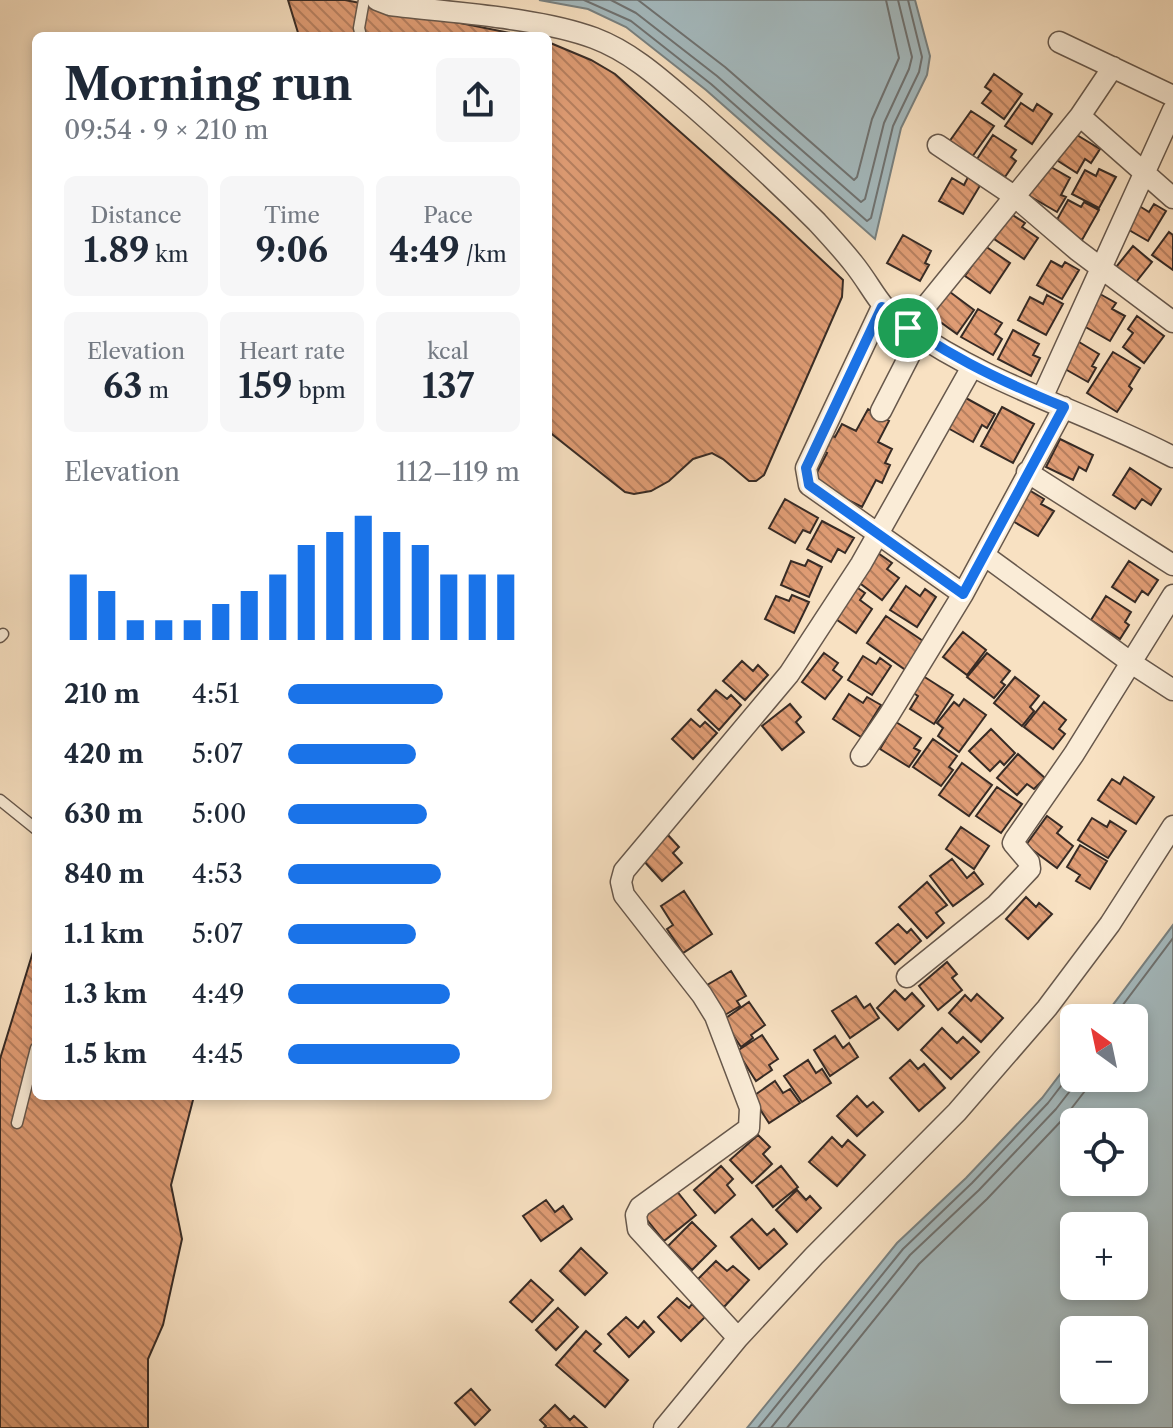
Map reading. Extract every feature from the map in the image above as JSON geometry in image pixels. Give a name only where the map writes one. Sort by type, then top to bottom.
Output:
[{"type":"street","points":[[384,3],[569,31],[624,52],[660,78],[740,147],[819,224],[854,265],[882,307],[914,332],[972,367],[1173,457]]},
{"type":"street","points":[[1059,42],[1173,96]]},
{"type":"street","points":[[881,411],[914,332],[1014,196],[1080,116],[1113,67]]},
{"type":"street","points":[[1042,398],[1173,110]]},
{"type":"street","points":[[1080,116],[1173,198]]},
{"type":"street","points":[[938,145],[1014,196],[1102,269],[1173,322]]},
{"type":"street","points":[[882,307],[806,468],[806,477],[809,485],[963,594]]},
{"type":"street","points":[[738,1338],[638,1229],[636,1215],[640,1207],[749,1128],[751,1119],[750,1108],[715,1016],[624,895],[621,882],[624,871],[789,674],[878,535],[972,367]]},
{"type":"street","points":[[861,756],[963,594],[1064,407]]},
{"type":"street","points":[[1027,472],[1173,565]]},
{"type":"street","points":[[984,555],[1173,690]]},
{"type":"street","points":[[907,977],[996,905],[1030,869],[1029,862],[1013,843],[1015,839],[1133,664],[1173,595]]},
{"type":"street","points":[[664,1428],[738,1338],[814,1256],[957,1112],[1047,1008],[1110,924],[1173,826]]},
{"type":"lane","points":[[360,32],[364,0]]},
{"type":"lane","points":[[0,800],[32,826]]},
{"type":"lane","points":[[17,1123],[32,1064]]},
{"type":"water","points":[[539,0],[915,0],[930,56],[927,75],[901,128],[875,239],[706,90],[626,27],[588,9]]},
{"type":"water","points":[[1173,925],[1173,1428],[747,1428],[897,1243],[966,1178],[1042,1098],[1060,1074],[1060,1092],[1148,1092],[1148,1004],[1114,1004]]},
{"type":"building","points":[[288,0],[345,0],[505,32],[298,32]]},
{"type":"building","points":[[552,44],[615,74],[843,280],[842,297],[764,475],[756,481],[749,481],[712,453],[693,459],[669,481],[651,491],[625,492],[552,434]]},
{"type":"building","points":[[994,74],[1022,94],[1004,119],[982,103],[991,91],[985,87]]},
{"type":"building","points":[[1021,103],[1033,111],[1037,104],[1052,114],[1032,144],[1005,126]]},
{"type":"building","points":[[971,111],[994,126],[972,157],[949,142]]},
{"type":"building","points":[[1072,132],[1100,149],[1091,163],[1085,159],[1077,173],[1055,159]]},
{"type":"building","points":[[993,135],[1016,150],[1011,157],[1016,161],[1005,177],[977,159]]},
{"type":"building","points":[[1044,163],[1070,178],[1061,195],[1066,197],[1057,212],[1026,194]]},
{"type":"building","points":[[1099,169],[1116,177],[1099,208],[1072,194],[1085,170],[1096,176]]},
{"type":"building","points":[[968,177],[981,184],[963,214],[939,201],[952,178],[964,185]]},
{"type":"building","points":[[1068,200],[1081,207],[1084,202],[1099,210],[1082,240],[1054,225]]},
{"type":"building","points":[[1136,204],[1149,212],[1154,204],[1166,211],[1148,241],[1122,226]]},
{"type":"building","points":[[1011,214],[1025,223],[1022,227],[1038,238],[1024,259],[994,239]]},
{"type":"building","points":[[1169,232],[1173,235],[1173,270],[1152,255]]},
{"type":"building","points":[[903,235],[931,251],[925,263],[929,265],[920,281],[887,263]]},
{"type":"building","points":[[985,246],[1010,263],[990,293],[965,276]]},
{"type":"building","points":[[1133,246],[1152,262],[1132,287],[1112,272]]},
{"type":"building","points":[[1051,261],[1062,267],[1065,262],[1079,270],[1062,299],[1037,285]]},
{"type":"building","points":[[946,289],[974,310],[957,334],[928,313]]},
{"type":"building","points":[[1100,294],[1116,303],[1112,309],[1125,316],[1110,341],[1082,325]]},
{"type":"building","points":[[1047,295],[1063,304],[1046,335],[1018,320],[1030,297],[1043,304]]},
{"type":"building","points":[[978,309],[1002,323],[995,334],[1002,339],[993,355],[961,337]]},
{"type":"building","points":[[1137,316],[1164,336],[1144,363],[1123,347],[1133,333],[1128,329]]},
{"type":"building","points":[[1013,330],[1039,344],[1033,355],[1040,358],[1031,376],[998,359]]},
{"type":"building","points":[[1074,339],[1099,354],[1088,382],[1058,365]]},
{"type":"building","points":[[1113,352],[1140,368],[1129,386],[1132,389],[1117,412],[1087,393]]},
{"type":"building","points":[[964,397],[995,414],[987,428],[982,425],[973,442],[946,427]]},
{"type":"building","points":[[1002,407],[1034,424],[1013,463],[981,446]]},
{"type":"building","points":[[868,409],[889,421],[878,442],[892,449],[885,463],[890,465],[882,483],[876,480],[862,507],[812,482],[827,453],[822,451],[830,435],[835,437],[842,424],[856,431]]},
{"type":"building","points":[[1060,439],[1093,455],[1086,471],[1079,467],[1073,480],[1046,467]]},
{"type":"building","points":[[1130,468],[1161,489],[1151,505],[1142,499],[1135,509],[1113,495]]},
{"type":"building","points":[[1029,490],[1044,499],[1041,504],[1054,511],[1038,536],[1011,520]]},
{"type":"building","points":[[785,499],[818,518],[810,533],[803,530],[795,543],[769,528]]},
{"type":"building","points":[[822,521],[854,538],[845,553],[838,549],[831,562],[807,549]]},
{"type":"building","points":[[878,553],[892,563],[887,569],[899,578],[882,600],[857,581]]},
{"type":"building","points":[[808,560],[822,567],[809,597],[781,585],[791,561],[805,566]]},
{"type":"building","points":[[1129,561],[1158,580],[1148,595],[1142,591],[1135,602],[1112,587]]},
{"type":"building","points":[[852,584],[865,593],[860,600],[872,609],[856,633],[830,615]]},
{"type":"building","points":[[906,586],[920,596],[925,589],[936,597],[917,627],[890,610]]},
{"type":"building","points":[[792,595],[809,602],[794,633],[765,619],[776,596],[789,601]]},
{"type":"building","points":[[1106,596],[1131,612],[1125,622],[1129,625],[1120,639],[1091,620]]},
{"type":"building","points":[[886,616],[926,643],[907,671],[867,643]]},
{"type":"building","points":[[963,632],[986,650],[967,675],[943,657]]},
{"type":"building","points":[[824,653],[838,663],[833,670],[842,677],[825,699],[802,682]]},
{"type":"building","points":[[987,653],[1010,671],[1001,682],[1005,685],[994,698],[967,677]]},
{"type":"building","points":[[863,656],[876,664],[880,658],[891,666],[872,695],[848,680]]},
{"type":"building","points":[[742,661],[753,671],[758,665],[768,675],[745,700],[723,681]]},
{"type":"building","points":[[923,676],[953,695],[934,724],[910,709],[918,696],[912,692]]},
{"type":"building","points":[[1015,677],[1039,696],[1030,707],[1034,711],[1022,726],[994,703]]},
{"type":"building","points":[[716,690],[727,699],[731,695],[741,705],[719,730],[698,710]]},
{"type":"building","points":[[849,694],[863,703],[867,697],[881,705],[861,737],[833,719]]},
{"type":"building","points":[[964,699],[986,715],[959,752],[938,736],[943,728],[937,723],[954,702],[959,706]]},
{"type":"building","points":[[1044,702],[1066,720],[1059,729],[1065,734],[1053,749],[1024,727]]},
{"type":"building","points":[[790,704],[801,717],[796,722],[804,732],[782,750],[762,726]]},
{"type":"building","points":[[691,719],[700,727],[705,722],[717,733],[693,759],[672,739]]},
{"type":"building","points":[[896,722],[921,738],[914,748],[920,751],[909,767],[880,749]]},
{"type":"building","points":[[991,729],[1015,753],[1004,765],[1000,761],[990,771],[969,751]]},
{"type":"building","points":[[933,739],[957,756],[949,767],[953,770],[941,786],[913,767]]},
{"type":"building","points":[[1018,754],[1045,778],[1034,789],[1027,784],[1017,795],[997,778]]},
{"type":"building","points":[[962,763],[992,785],[969,816],[939,795]]},
{"type":"building","points":[[1124,777],[1154,797],[1136,824],[1098,800],[1112,779],[1120,784]]},
{"type":"building","points":[[997,787],[1022,804],[1001,833],[976,816]]},
{"type":"building","points":[[1047,816],[1062,827],[1057,833],[1073,846],[1057,868],[1026,845]]},
{"type":"building","points":[[1092,818],[1107,827],[1110,821],[1126,831],[1108,858],[1078,840]]},
{"type":"building","points":[[961,827],[989,846],[974,869],[946,849]]},
{"type":"building","points":[[668,835],[679,847],[673,853],[682,863],[662,881],[642,859]]},
{"type":"building","points":[[1080,845],[1107,861],[1090,889],[1076,881],[1080,875],[1067,867]]},
{"type":"building","points":[[952,859],[967,878],[974,872],[983,884],[953,906],[930,876]]},
{"type":"building","points":[[927,882],[947,905],[936,913],[944,923],[927,938],[899,907]]},
{"type":"building","points":[[684,891],[712,934],[683,953],[667,929],[673,925],[661,906]]},
{"type":"building","points":[[1026,897],[1036,907],[1039,903],[1052,914],[1028,939],[1006,919]]},
{"type":"building","points":[[898,924],[907,933],[911,929],[921,941],[895,964],[876,943]]},
{"type":"building","points":[[32,955],[32,1100],[193,1100],[171,1185],[182,1239],[163,1325],[148,1359],[148,1428],[0,1428],[0,1059]]},
{"type":"building","points":[[947,962],[957,974],[952,978],[962,990],[938,1010],[919,986]]},
{"type":"building","points":[[731,971],[746,996],[737,1001],[740,1006],[725,1015],[707,985]]},
{"type":"building","points":[[895,990],[905,1000],[912,993],[924,1006],[898,1030],[877,1008]]},
{"type":"building","points":[[977,994],[1003,1018],[981,1042],[949,1013],[965,995],[971,1001]]},
{"type":"building","points":[[856,996],[864,1008],[870,1004],[879,1018],[850,1038],[832,1011]]},
{"type":"building","points":[[749,1002],[765,1025],[741,1047],[723,1020]]},
{"type":"building","points":[[942,1028],[957,1043],[963,1037],[979,1052],[951,1079],[921,1050]]},
{"type":"building","points":[[762,1035],[778,1059],[769,1065],[772,1070],[756,1081],[737,1051]]},
{"type":"building","points":[[835,1036],[843,1048],[849,1043],[858,1057],[830,1076],[814,1050]]},
{"type":"building","points":[[808,1060],[816,1073],[822,1069],[831,1083],[802,1102],[784,1076]]},
{"type":"building","points":[[910,1060],[918,1069],[924,1064],[945,1088],[919,1111],[890,1078]]},
{"type":"building","points":[[775,1081],[783,1093],[790,1089],[800,1103],[769,1123],[752,1097]]},
{"type":"building","points":[[857,1096],[867,1107],[873,1102],[883,1112],[857,1136],[837,1116]]},
{"type":"building","points":[[758,1135],[770,1147],[763,1154],[772,1164],[752,1183],[730,1160]]},
{"type":"building","points":[[832,1137],[842,1147],[848,1140],[865,1155],[837,1186],[809,1162]]},
{"type":"building","points":[[721,1166],[733,1179],[727,1185],[735,1195],[715,1213],[694,1190]]},
{"type":"building","points":[[781,1166],[798,1187],[773,1207],[756,1186]]},
{"type":"building","points":[[676,1190],[696,1215],[664,1241],[644,1216]]},
{"type":"building","points":[[797,1190],[806,1200],[810,1196],[821,1208],[797,1232],[776,1210]]},
{"type":"building","points":[[546,1200],[555,1212],[563,1206],[572,1219],[541,1241],[523,1216]]},
{"type":"building","points":[[752,1219],[767,1235],[774,1229],[787,1244],[759,1269],[731,1237]]},
{"type":"building","points":[[692,1222],[716,1246],[692,1270],[668,1246]]},
{"type":"building","points":[[581,1248],[607,1273],[585,1295],[560,1271]]},
{"type":"building","points":[[716,1261],[727,1271],[733,1266],[749,1280],[724,1307],[696,1281]]},
{"type":"building","points":[[531,1280],[553,1300],[532,1322],[510,1302]]},
{"type":"building","points":[[677,1298],[689,1308],[692,1304],[705,1317],[681,1341],[658,1317]]},
{"type":"building","points":[[558,1308],[578,1327],[556,1350],[536,1330]]},
{"type":"building","points":[[626,1317],[638,1328],[644,1321],[654,1332],[629,1357],[608,1334]]},
{"type":"building","points":[[586,1331],[601,1344],[594,1351],[628,1380],[605,1407],[556,1365]]},
{"type":"building","points":[[471,1389],[490,1410],[475,1425],[455,1403]]},
{"type":"building","points":[[555,1405],[570,1420],[574,1416],[587,1428],[544,1428],[546,1426],[540,1420]]},
{"type":"route","points":[[882,307],[908,328],[972,367],[1064,407],[963,594],[809,485],[806,477],[806,468],[882,307]]}]
